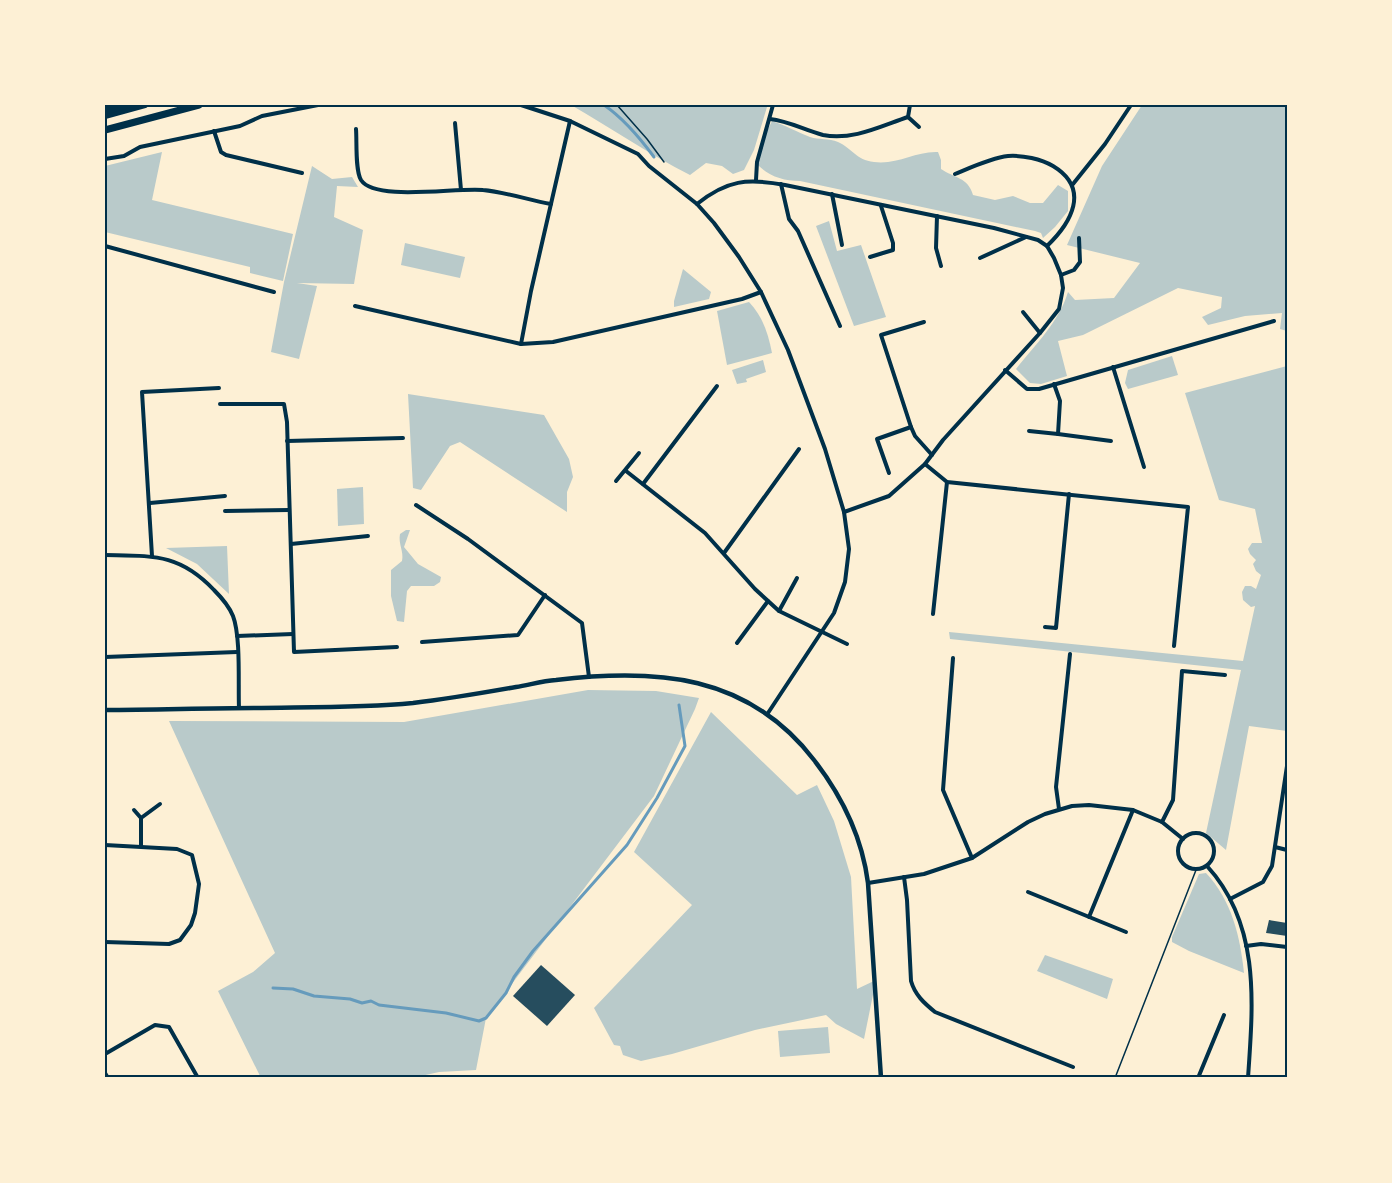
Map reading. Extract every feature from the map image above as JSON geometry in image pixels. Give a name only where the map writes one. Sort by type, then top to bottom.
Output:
[{"type":"highway","points":[[105,111],[127,105]]},
{"type":"highway","points":[[105,130],[199,105]]},
{"type":"main road","points":[[105,116],[145,105]]},
{"type":"street","points":[[105,159],[124,156],[140,147],[240,126],[262,116],[318,105]]},
{"type":"street","points":[[521,105],[570,121],[638,154],[697,204],[739,257],[761,292],[788,350],[825,449],[844,512],[849,549],[844,582],[834,613],[768,713]]},
{"type":"street","points":[[756,180],[758,162],[773,105]]},
{"type":"street","points":[[908,117],[910,105]]},
{"type":"street","points":[[1072,184],[1105,144],[1131,105]]},
{"type":"street","points":[[770,119],[786,120],[816,133],[845,138],[908,117]]},
{"type":"street","points":[[908,117],[919,128]]},
{"type":"street","points":[[520,344],[570,121]]},
{"type":"street","points":[[455,123],[461,190]]},
{"type":"street","points":[[356,129],[358,171],[366,185],[388,192],[483,190],[551,204]]},
{"type":"street","points":[[214,131],[221,152],[226,155],[302,173]]},
{"type":"street","points":[[955,174],[1009,156],[1047,163],[1062,171],[1072,184],[1073,205],[1067,224],[1047,246]]},
{"type":"street","points":[[697,204],[719,188],[733,183],[756,180],[937,216],[1027,237],[1047,246],[1054,258],[1063,288],[1059,309],[1040,333],[1005,370],[932,454],[926,464],[889,496],[844,512]]},
{"type":"street","points":[[781,184],[789,219],[798,231],[840,326]]},
{"type":"street","points":[[832,194],[842,245]]},
{"type":"street","points":[[870,257],[893,250],[893,243],[881,206]]},
{"type":"street","points":[[937,216],[936,248],[941,266]]},
{"type":"street","points":[[980,258],[1027,237]]},
{"type":"street","points":[[1061,276],[1074,270],[1080,262],[1079,238]]},
{"type":"street","points":[[105,246],[274,292]]},
{"type":"street","points":[[355,306],[520,344],[553,342],[735,301],[761,292]]},
{"type":"street","points":[[1023,312],[1040,333]]},
{"type":"street","points":[[1005,370],[1028,389],[1039,389],[1274,321]]},
{"type":"street","points":[[924,322],[881,335],[910,427],[915,436],[932,454]]},
{"type":"street","points":[[1113,367],[1144,466]]},
{"type":"street","points":[[1054,384],[1060,401],[1058,434]]},
{"type":"street","points":[[644,484],[717,386]]},
{"type":"street","points":[[152,556],[142,392],[219,388]]},
{"type":"street","points":[[220,404],[284,404],[287,422],[294,652],[397,647]]},
{"type":"street","points":[[889,473],[877,439],[910,427]]},
{"type":"street","points":[[1029,431],[1111,441]]},
{"type":"street","points":[[287,441],[403,438]]},
{"type":"street","points":[[724,553],[799,449]]},
{"type":"street","points":[[616,481],[639,453]]},
{"type":"street","points":[[926,464],[947,482],[1188,507],[1174,646]]},
{"type":"street","points":[[626,471],[705,533],[755,589],[779,611],[847,644]]},
{"type":"street","points":[[933,614],[947,482]]},
{"type":"street","points":[[1045,627],[1056,628],[1069,494]]},
{"type":"street","points":[[150,503],[225,496]]},
{"type":"street","points":[[416,505],[468,539],[582,623],[589,677]]},
{"type":"street","points":[[225,511],[289,510]]},
{"type":"street","points":[[291,544],[368,536]]},
{"type":"street","points":[[105,555],[152,556],[178,562],[208,584],[228,607],[233,617],[237,636],[239,708]]},
{"type":"street","points":[[779,611],[797,578]]},
{"type":"street","points":[[422,642],[518,635],[545,595]]},
{"type":"street","points":[[737,643],[768,601]]},
{"type":"street","points":[[237,636],[293,634]]},
{"type":"street","points":[[105,657],[237,652]]},
{"type":"street","points":[[1059,809],[1056,787],[1070,654]]},
{"type":"street","points":[[952,658],[943,790],[972,858]]},
{"type":"street","points":[[1162,822],[1173,800],[1182,671],[1225,675]]},
{"type":"street","points":[[105,710],[366,706],[414,703],[554,680],[629,674],[696,682],[740,698],[768,713],[800,742],[827,777],[848,812],[861,849],[868,883],[881,1078]]},
{"type":"street","points":[[1230,899],[1263,882],[1272,866],[1287,766]]},
{"type":"street","points":[[141,818],[160,804]]},
{"type":"street","points":[[868,883],[944,869],[972,858],[1028,822],[1059,809],[1089,805],[1133,810],[1162,822],[1183,839]]},
{"type":"street","points":[[134,810],[141,818],[141,846]]},
{"type":"street","points":[[1089,917],[1133,810]]},
{"type":"street","points":[[1197,833],[1207,837],[1211,841],[1214,852],[1211,862],[1196,870],[1190,869],[1181,861],[1178,850],[1183,839],[1197,833]]},
{"type":"street","points":[[105,845],[177,849],[192,855],[199,884],[191,925],[180,940],[169,944],[105,942]]},
{"type":"street","points":[[1275,848],[1287,850]]},
{"type":"street","points":[[1207,866],[1220,881],[1230,899],[1250,962],[1253,1003],[1248,1078]]},
{"type":"street","points":[[904,877],[910,981],[920,999],[935,1012],[1073,1067]]},
{"type":"street","points":[[1028,892],[1126,932]]},
{"type":"street","points":[[1246,946],[1261,944],[1287,947]]},
{"type":"street","points":[[1197,1078],[1224,1014]]},
{"type":"street","points":[[105,1053],[154,1024],[169,1027],[198,1078]]},
{"type":"street","points":[[105,1073],[108,1078]]},
{"type":"path","points":[[616,105],[647,139],[664,162]]},
{"type":"path","points":[[1115,1078],[1196,870]]},
{"type":"shaded area","points":[[571,105],[767,105],[767,107],[754,150],[744,170],[733,174],[722,166],[706,163],[690,175]]},
{"type":"shaded area","points":[[1142,105],[1287,105],[1287,331],[1280,329],[1282,313],[1245,316],[1208,325],[1202,317],[1221,308],[1222,297],[1178,288],[1083,335],[1058,341],[1067,376],[1041,384],[1030,383],[1016,369],[1053,323],[1068,292],[1075,300],[1114,298],[1140,263],[1067,245],[1102,166]]},
{"type":"shaded area","points":[[772,121],[810,137],[843,144],[868,161],[891,162],[938,152],[941,169],[964,181],[973,195],[995,200],[1013,196],[1030,203],[1043,203],[1058,185],[1068,191],[1068,211],[1043,238],[1041,233],[1035,231],[782,179],[766,172],[757,164],[764,137]]},
{"type":"shaded area","points":[[162,152],[152,200],[293,234],[283,281],[250,273],[250,267],[105,232],[105,166]]},
{"type":"shaded area","points":[[312,166],[332,179],[352,177],[358,187],[337,186],[334,217],[363,230],[354,284],[297,283],[317,286],[299,359],[271,352],[284,282]]},
{"type":"shaded area","points":[[829,221],[837,251],[861,245],[886,317],[854,326],[816,226]]},
{"type":"shaded area","points":[[405,243],[465,257],[460,278],[401,265]]},
{"type":"shaded area","points":[[683,269],[711,292],[709,299],[674,307]]},
{"type":"shaded area","points":[[749,302],[758,313],[764,326],[772,353],[727,365],[717,311]]},
{"type":"shaded area","points":[[1172,356],[1178,375],[1128,389],[1125,383],[1128,370]]},
{"type":"shaded area","points":[[763,360],[766,372],[746,379],[747,382],[737,384],[732,370]]},
{"type":"shaded area","points":[[1287,366],[1287,731],[1249,726],[1226,850],[1206,833],[1241,670],[950,639],[949,632],[1243,661],[1255,606],[1251,607],[1243,600],[1242,592],[1245,586],[1256,589],[1261,575],[1256,571],[1253,564],[1256,560],[1248,549],[1252,543],[1262,543],[1255,509],[1219,500],[1185,393]]},
{"type":"shaded area","points":[[408,394],[544,415],[569,459],[573,477],[567,492],[567,512],[460,442],[450,446],[421,490],[413,488]]},
{"type":"shaded area","points":[[363,487],[364,524],[338,526],[337,489]]},
{"type":"shaded area","points":[[410,530],[404,547],[418,564],[441,577],[440,582],[434,586],[411,586],[407,591],[404,622],[397,621],[391,596],[391,570],[402,561],[400,534]]},
{"type":"shaded area","points":[[227,546],[229,594],[197,564],[166,548]]},
{"type":"shaded area","points":[[588,690],[656,691],[699,698],[654,796],[486,1018],[476,1070],[439,1072],[412,1078],[261,1078],[218,991],[253,972],[275,953],[169,721],[404,722]]},
{"type":"shaded area","points":[[711,712],[797,795],[817,785],[834,821],[851,877],[857,989],[876,980],[864,1039],[836,1024],[826,1015],[755,1030],[641,1061],[623,1055],[620,1046],[614,1045],[594,1008],[692,905],[634,852]]},
{"type":"shaded area","points":[[1206,873],[1222,895],[1233,920],[1244,973],[1172,942],[1172,937],[1199,874]]},
{"type":"shaded area","points":[[1045,955],[1113,979],[1107,999],[1037,971]]},
{"type":"shaded area","points":[[828,1027],[830,1053],[780,1057],[778,1031]]},
{"type":"building","points":[[1269,920],[1287,923],[1287,936],[1266,933]]},
{"type":"building","points":[[541,965],[575,995],[547,1026],[513,996]]},
{"type":"waterway","points":[[604,105],[631,129],[654,157]]},
{"type":"waterway","points":[[273,988],[293,989],[314,996],[350,999],[362,1003],[371,1001],[379,1005],[446,1013],[479,1021],[486,1018],[506,993],[514,977],[533,951],[627,845],[657,798],[685,746],[679,705]]}]
